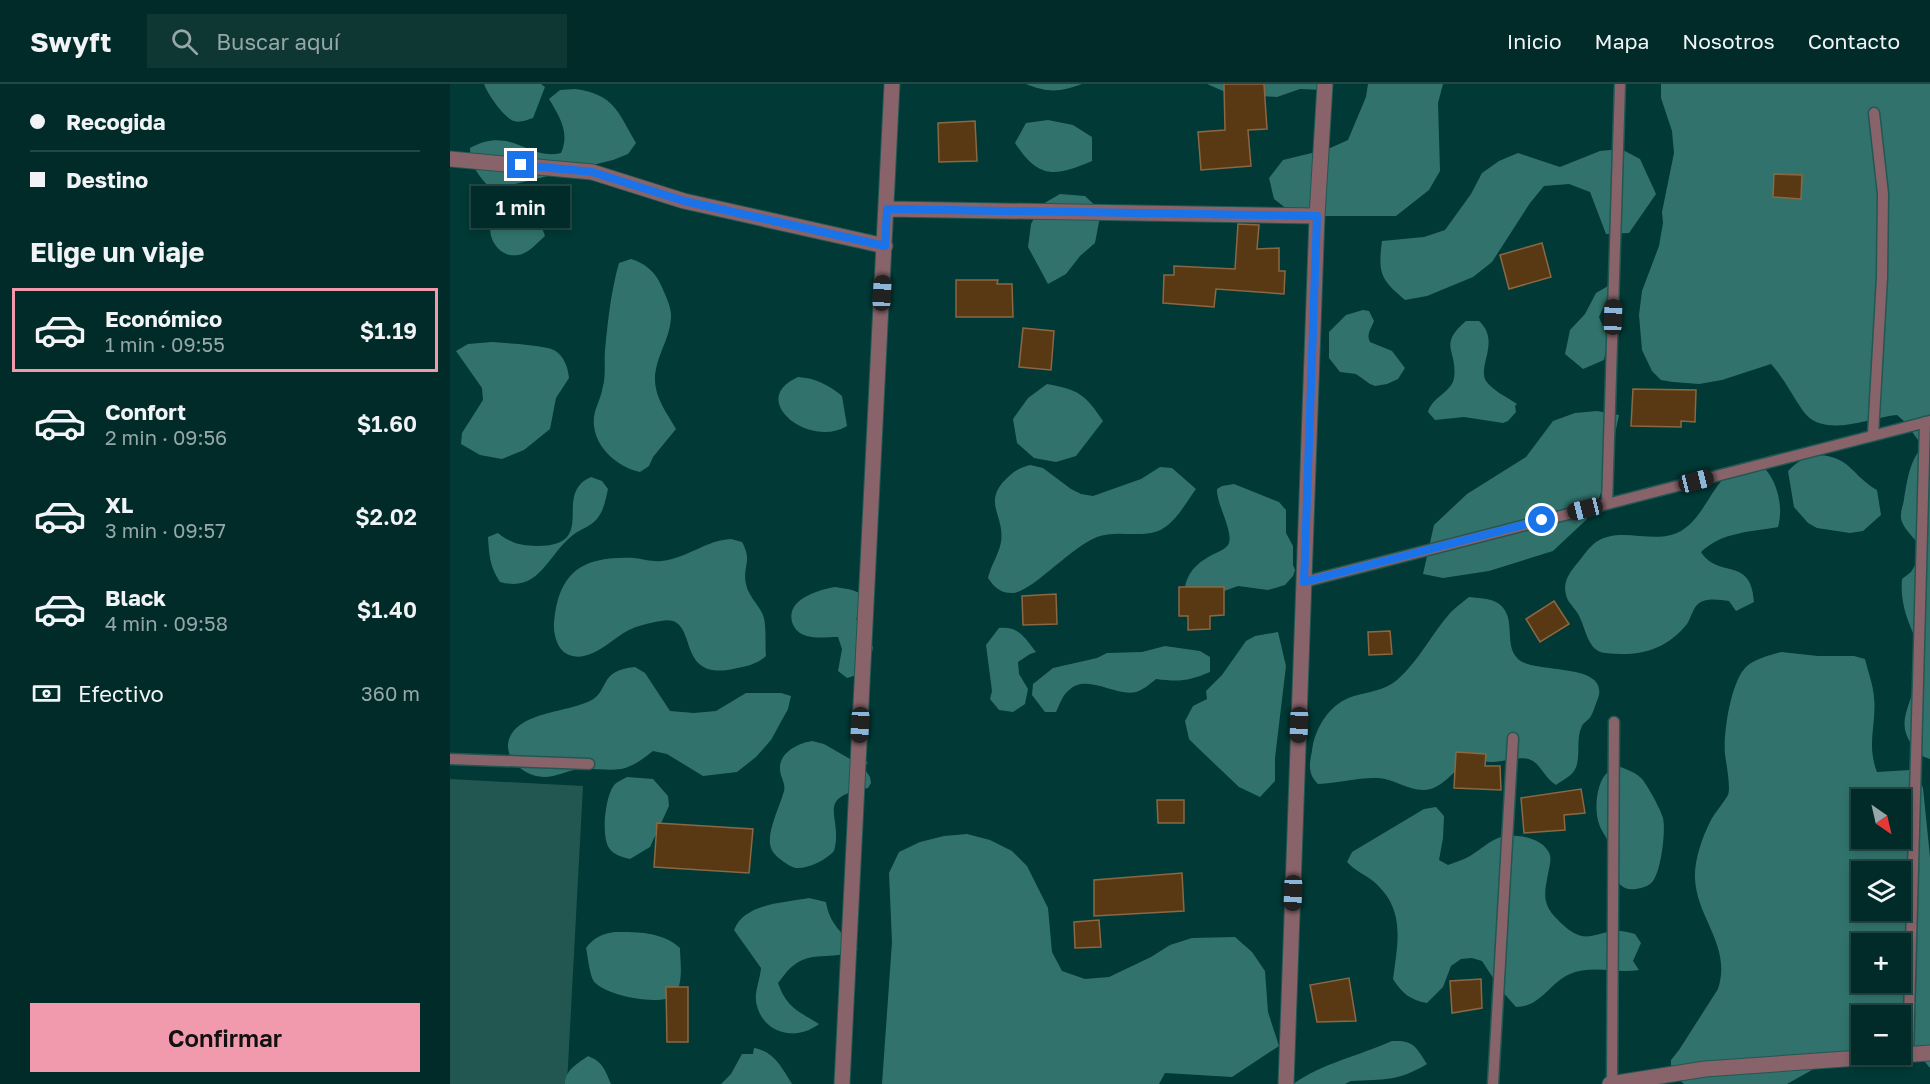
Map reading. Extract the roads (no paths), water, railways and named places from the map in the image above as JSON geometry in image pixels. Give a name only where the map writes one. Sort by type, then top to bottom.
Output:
[{"type":"street","points":[[842,1084],[892,84]]},
{"type":"street","points":[[1286,1084],[1317,216],[1325,84]]},
{"type":"street","points":[[450,159],[592,172],[684,201],[885,246]]},
{"type":"street","points":[[887,209],[1317,216]]},
{"type":"street","points":[[1911,1054],[1930,1053]]},
{"type":"street","points":[[1611,1084],[1705,1068],[1851,1058]]},
{"type":"lane","points":[[1607,504],[1620,84]]},
{"type":"lane","points":[[1873,435],[1882,277],[1883,194],[1874,113]]},
{"type":"lane","points":[[1304,582],[1928,421],[1910,1005]]},
{"type":"lane","points":[[1611,1084],[1614,722]]},
{"type":"lane","points":[[1493,1084],[1513,738]]},
{"type":"lane","points":[[450,759],[589,764]]}]
